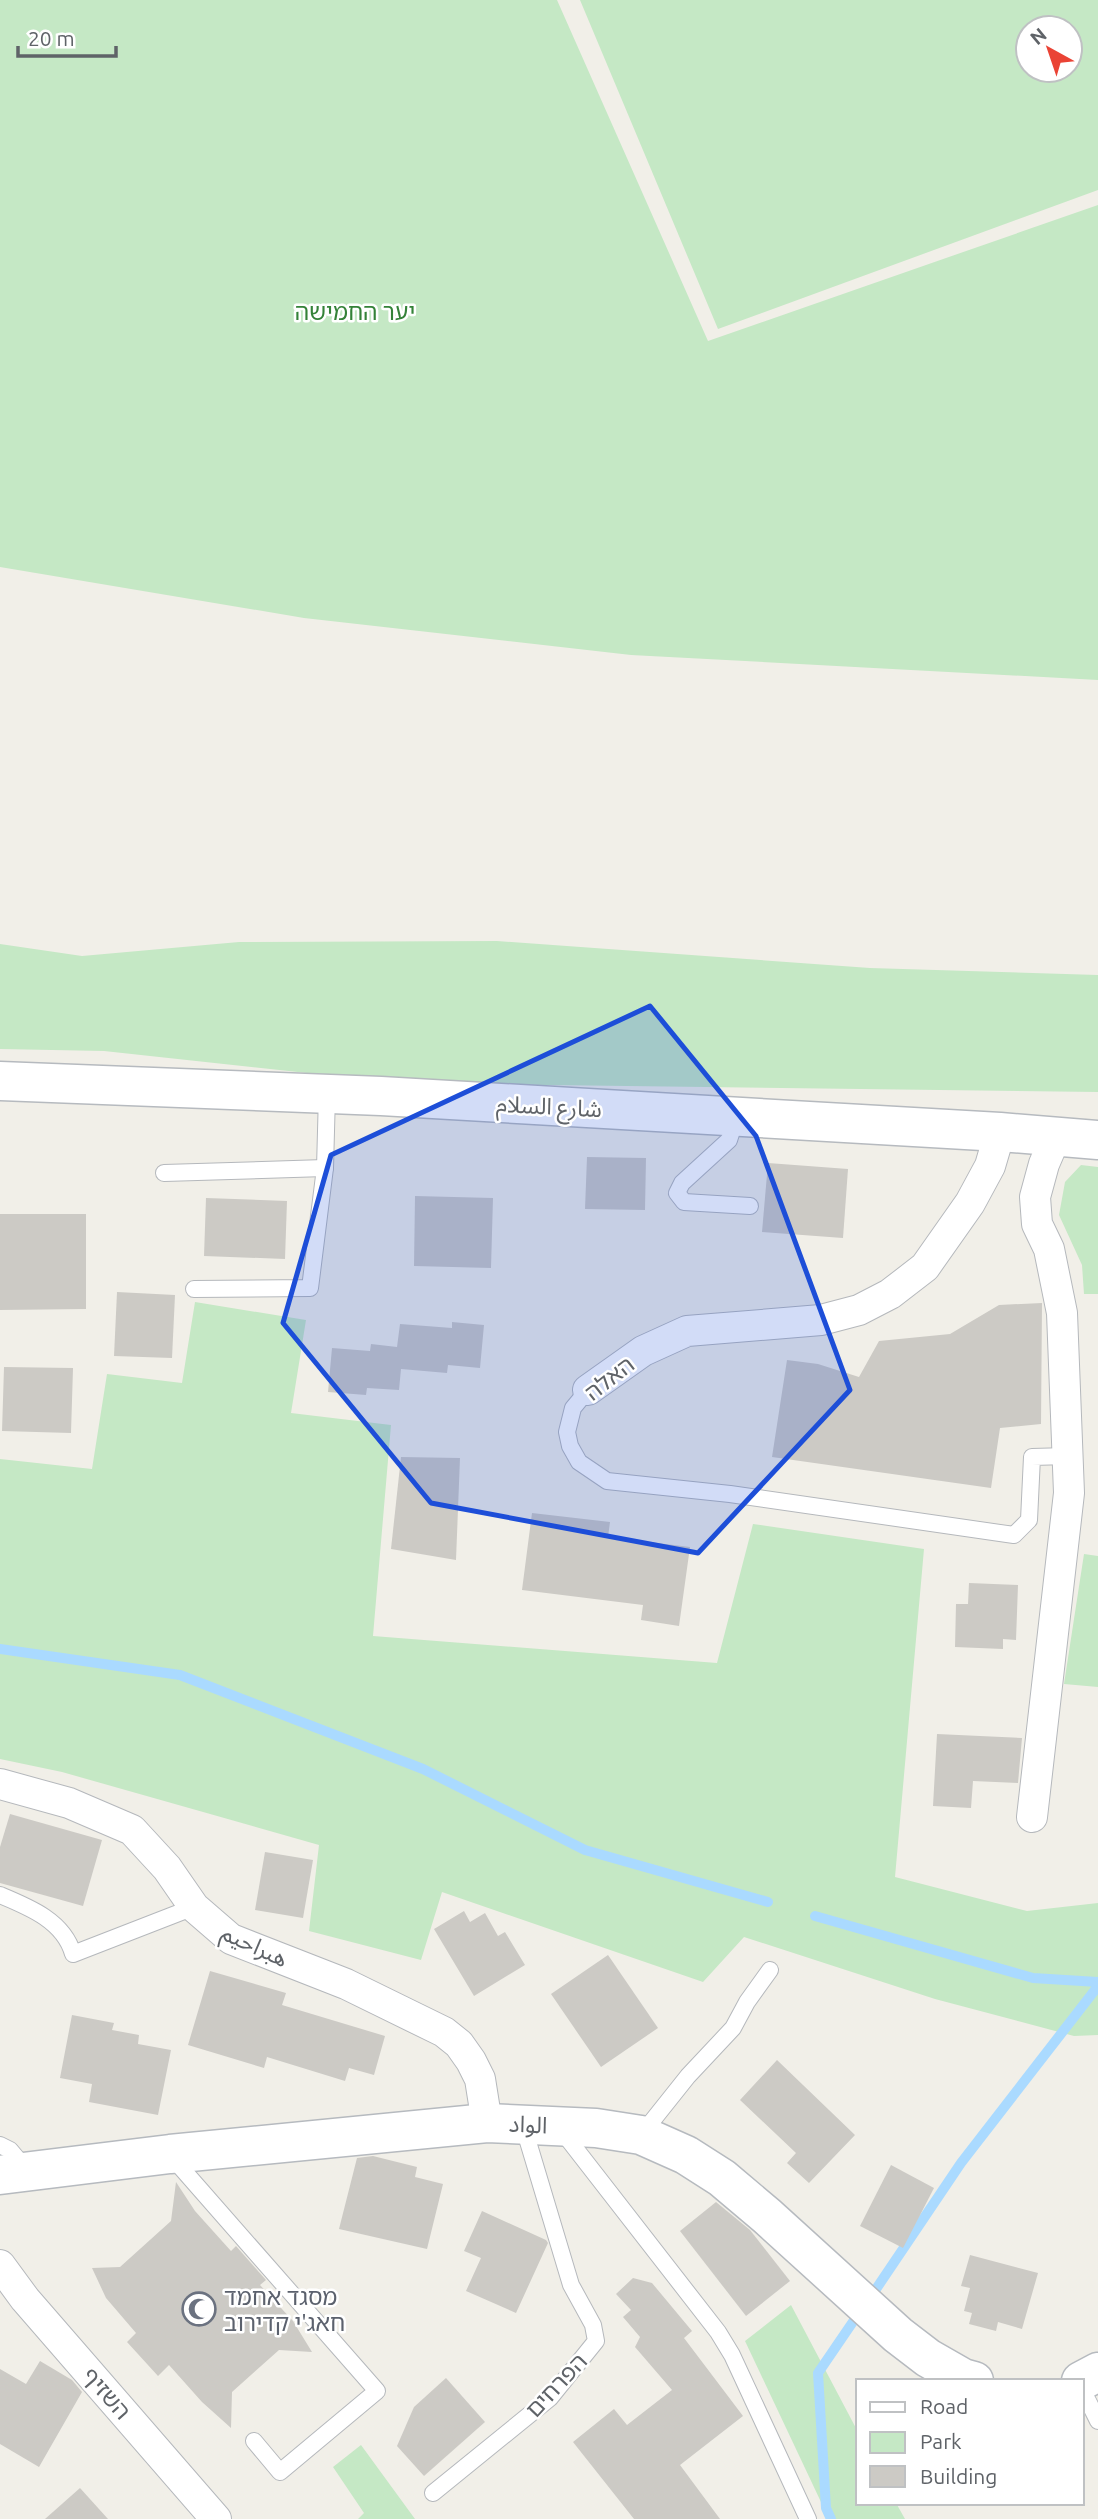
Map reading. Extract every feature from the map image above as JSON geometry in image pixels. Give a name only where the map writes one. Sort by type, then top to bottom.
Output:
[{"type":"main road","name":"شارع السلام","points":[[0,1081],[327,1094],[1000,1132],[1098,1140]]},
{"type":"main road","name":"الواد","points":[[14,2174],[170,2154],[522,2124],[596,2127],[641,2135],[686,2155],[722,2178],[898,2335],[928,2358],[967,2379]]},
{"type":"street","name":"האלה","points":[[588,1390],[643,1351],[687,1331],[821,1320],[859,1310],[890,1294],[925,1267],[970,1203],[990,1166],[1000,1132]]},
{"type":"street","points":[[1032,1817],[1069,1493],[1062,1313],[1049,1249],[1037,1224],[1035,1197],[1044,1164],[1056,1136]]},
{"type":"street","name":"هبراحيم","points":[[0,1784],[69,1803],[132,1830],[167,1868],[194,1907],[231,1938],[346,1984],[444,2032],[459,2044],[480,2079],[522,2124]]},
{"type":"street","name":"השזיף","points":[[0,2266],[25,2299],[216,2519]]},
{"type":"lane","points":[[194,1289],[310,1288],[325,1168],[327,1094]]},
{"type":"lane","points":[[736,1117],[729,1140],[690,1175],[677,1193],[684,1202],[750,1206]]},
{"type":"lane","points":[[164,1173],[325,1168]]},
{"type":"lane","name":"האלה","points":[[588,1390],[573,1408],[567,1432],[570,1446],[579,1462],[607,1481],[730,1494],[1014,1535],[1029,1520],[1032,1457],[1068,1456]]},
{"type":"lane","points":[[0,1895],[30,1908],[58,1927],[70,1942],[73,1954],[194,1907]]},
{"type":"lane","points":[[641,2135],[688,2076],[733,2028],[770,1970]]},
{"type":"lane","points":[[522,2124],[718,2332],[732,2355],[808,2519]]},
{"type":"lane","name":"הפרחים","points":[[433,2493],[550,2398],[596,2341],[593,2325],[570,2284],[522,2124]]},
{"type":"lane","points":[[0,2145],[10,2150],[14,2174]]},
{"type":"lane","points":[[170,2154],[377,2390],[280,2472],[254,2441]]},
{"type":"lane","points":[[1084,2393],[1098,2421]]},
{"type":"highlighted area","points":[[650,1006],[756,1136],[850,1390],[698,1553],[431,1503],[283,1323],[331,1155]]},
{"type":"green space","name":"יער החמישה","points":[[0,0],[557,0],[708,341],[1098,205],[1098,680],[631,655],[304,618],[0,567]]},
{"type":"green space","points":[[580,0],[1098,0],[1098,190],[718,329]]},
{"type":"green space","points":[[497,941],[870,968],[1098,975],[1098,1092],[399,1083],[104,1051],[0,1049],[0,944],[82,956],[239,942]]},
{"type":"green space","points":[[1081,1165],[1098,1167],[1098,1294],[1084,1294],[1082,1265],[1059,1215],[1065,1182]]},
{"type":"green space","points":[[195,1302],[306,1320],[291,1413],[391,1425],[373,1636],[717,1663],[753,1524],[924,1549],[895,1877],[1027,1911],[1098,1903],[1098,2035],[1074,2036],[935,1999],[744,1937],[703,1982],[442,1892],[421,1960],[309,1931],[319,1845],[62,1772],[0,1759],[0,1459],[92,1469],[107,1374],[182,1383]]},
{"type":"green space","points":[[1084,1554],[1098,1556],[1098,1687],[1064,1684]]},
{"type":"green space","points":[[791,2305],[856,2428],[856,2505],[897,2505],[905,2519],[829,2519],[745,2341]]},
{"type":"green space","points":[[361,2445],[415,2519],[358,2519],[364,2513],[333,2467]]},
{"type":"building","points":[[587,1157],[646,1158],[645,1210],[585,1209]]},
{"type":"building","points":[[768,1163],[848,1169],[843,1238],[762,1232]]},
{"type":"building","points":[[415,1196],[493,1198],[491,1268],[414,1266]]},
{"type":"building","points":[[206,1198],[287,1201],[285,1259],[204,1256]]},
{"type":"building","points":[[0,1214],[86,1214],[86,1309],[0,1310]]},
{"type":"building","points":[[117,1292],[175,1295],[172,1358],[114,1356]]},
{"type":"building","points":[[1042,1303],[1041,1424],[1000,1428],[991,1488],[772,1457],[787,1360],[818,1364],[859,1377],[879,1341],[950,1334],[999,1305]]},
{"type":"building","points":[[452,1322],[484,1325],[480,1368],[448,1365],[447,1373],[401,1369],[399,1390],[367,1388],[366,1395],[328,1392],[332,1348],[370,1351],[371,1344],[397,1347],[400,1324],[452,1328]]},
{"type":"building","points":[[4,1367],[73,1368],[71,1433],[2,1431]]},
{"type":"building","points":[[401,1457],[460,1458],[456,1560],[391,1549]]},
{"type":"building","points":[[532,1513],[610,1522],[608,1537],[690,1547],[679,1626],[641,1620],[643,1605],[522,1590]]},
{"type":"building","points":[[969,1583],[1018,1585],[1016,1640],[1003,1639],[1003,1649],[955,1647],[956,1604],[968,1604]]},
{"type":"building","points":[[937,1734],[1022,1738],[1018,1783],[973,1781],[971,1808],[933,1806]]},
{"type":"building","points":[[10,1814],[102,1840],[83,1906],[0,1883],[0,1847]]},
{"type":"building","points":[[265,1852],[313,1860],[303,1918],[255,1910]]},
{"type":"building","points":[[464,1911],[470,1922],[485,1913],[498,1936],[505,1932],[525,1965],[474,1996],[434,1929]]},
{"type":"building","points":[[608,1955],[658,2028],[601,2067],[551,1994]]},
{"type":"building","points":[[210,1971],[286,1993],[282,2005],[385,2036],[374,2075],[349,2068],[345,2081],[267,2057],[264,2068],[188,2045]]},
{"type":"building","points":[[72,2015],[114,2023],[112,2030],[139,2035],[138,2044],[171,2050],[158,2115],[89,2102],[92,2084],[60,2078]]},
{"type":"building","points":[[777,2060],[855,2135],[809,2183],[787,2163],[796,2153],[740,2100]]},
{"type":"building","points":[[373,2156],[417,2167],[415,2177],[443,2184],[427,2249],[339,2229],[357,2158]]},
{"type":"building","points":[[891,2165],[934,2188],[903,2248],[860,2226]]},
{"type":"building","name":"מסגד אחמד חאג'י קדירוב","points":[[176,2182],[195,2211],[231,2251],[236,2246],[266,2280],[260,2285],[293,2321],[312,2352],[279,2350],[232,2392],[231,2428],[202,2402],[169,2365],[158,2376],[127,2342],[136,2333],[106,2298],[92,2268],[120,2267],[171,2221]]},
{"type":"building","points":[[716,2202],[750,2230],[790,2281],[746,2316],[680,2231]]},
{"type":"building","points":[[482,2211],[548,2243],[516,2313],[466,2291],[481,2258],[464,2251]]},
{"type":"building","points":[[970,2255],[1038,2273],[1022,2329],[998,2322],[996,2331],[969,2324],[972,2313],[964,2311],[970,2288],[961,2286]]},
{"type":"building","points":[[633,2278],[652,2283],[692,2331],[684,2338],[743,2416],[680,2465],[720,2519],[634,2519],[573,2442],[614,2409],[627,2425],[672,2390],[635,2347],[640,2337],[623,2317],[631,2310],[616,2294]]},
{"type":"building","points":[[40,2361],[72,2380],[82,2392],[39,2467],[0,2444],[0,2369],[26,2384]]},
{"type":"building","points":[[446,2378],[485,2422],[424,2476],[397,2446],[414,2407]]},
{"type":"building","points":[[80,2488],[108,2519],[45,2519]]},
{"type":"waterway","points":[[0,1649],[180,1675],[423,1769],[585,1850],[768,1902]]},
{"type":"waterway","points":[[815,1916],[1033,1978],[1098,1982]]},
{"type":"waterway","points":[[870,2298],[961,2163],[1098,1986]]},
{"type":"waterway","points":[[831,2519],[826,2508],[818,2373],[861,2310]]},
{"type":"place","name":"מסגד אחמד חאג'י קדירוב","points":[[199,2309]]}]
